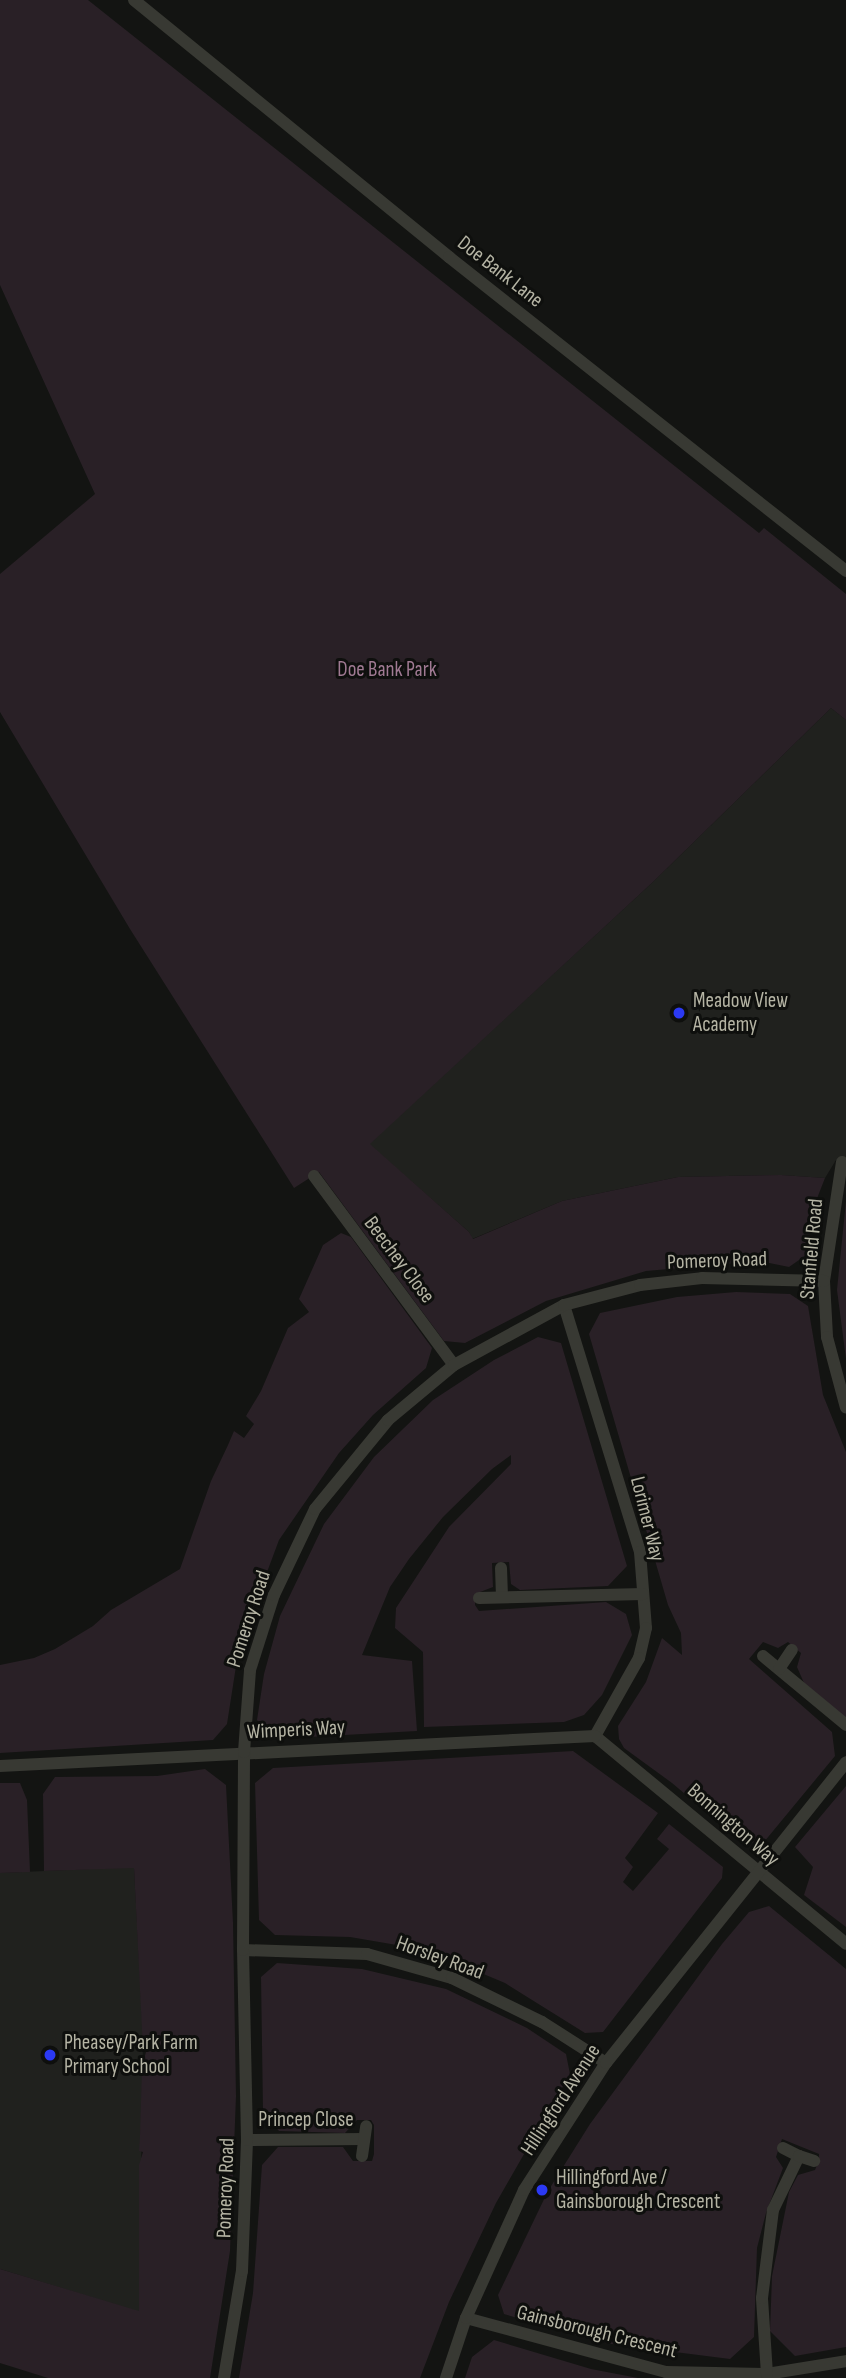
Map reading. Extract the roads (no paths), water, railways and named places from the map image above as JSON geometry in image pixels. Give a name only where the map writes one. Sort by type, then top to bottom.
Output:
[{"type":"street","name":"Doe Bank Lane","points":[[134,0],[460,265],[846,570]]},
{"type":"street","name":"Stanfield Road","points":[[842,1161],[824,1282],[827,1337],[846,1408]]},
{"type":"street","name":"Beechey Close","points":[[314,1176],[454,1365]]},
{"type":"street","name":"Pomeroy Road","points":[[224,2378],[242,2271],[247,2140],[243,1950],[244,1752],[250,1670],[274,1594],[315,1509],[388,1420],[454,1365],[564,1305],[640,1284],[702,1278],[824,1282]]},
{"type":"street","name":"Lorimer Way","points":[[564,1305],[640,1552],[646,1628],[639,1658],[594,1736]]},
{"type":"street","points":[[501,1568],[502,1596]]},
{"type":"street","points":[[479,1598],[643,1594]]},
{"type":"street","points":[[779,1669],[792,1650]]},
{"type":"street","points":[[763,1656],[846,1725]]},
{"type":"street","name":"Wimperis Way","points":[[0,1766],[594,1736]]},
{"type":"street","name":"Bonnington Way","points":[[594,1736],[846,1944]]},
{"type":"street","name":"Hillingford Avenue","points":[[446,2378],[466,2318],[524,2190],[606,2063],[756,1871],[846,1762]]},
{"type":"street","name":"Horsley Road","points":[[243,1950],[367,1954],[452,1978],[542,2022],[606,2063]]},
{"type":"street","name":"Princep Close","points":[[362,2156],[366,2126]]},
{"type":"street","name":"Princep Close","points":[[247,2140],[364,2139]]},
{"type":"street","points":[[783,2148],[814,2161]]},
{"type":"street","points":[[767,2374],[762,2298],[773,2210],[800,2156]]},
{"type":"street","name":"Gainsborough Crescent","points":[[466,2318],[666,2372],[767,2374],[846,2361]]},
{"type":"place","name":"Meadow View Academy","points":[[679,1013]]},
{"type":"place","name":"Pheasey/Park Farm Primary School","points":[[50,2055]]},
{"type":"place","name":"Hillingford Ave / Gainsborough Crescent","points":[[542,2190]]},
{"type":"park label","name":"Doe Bank Park","points":[[387,670]]}]
